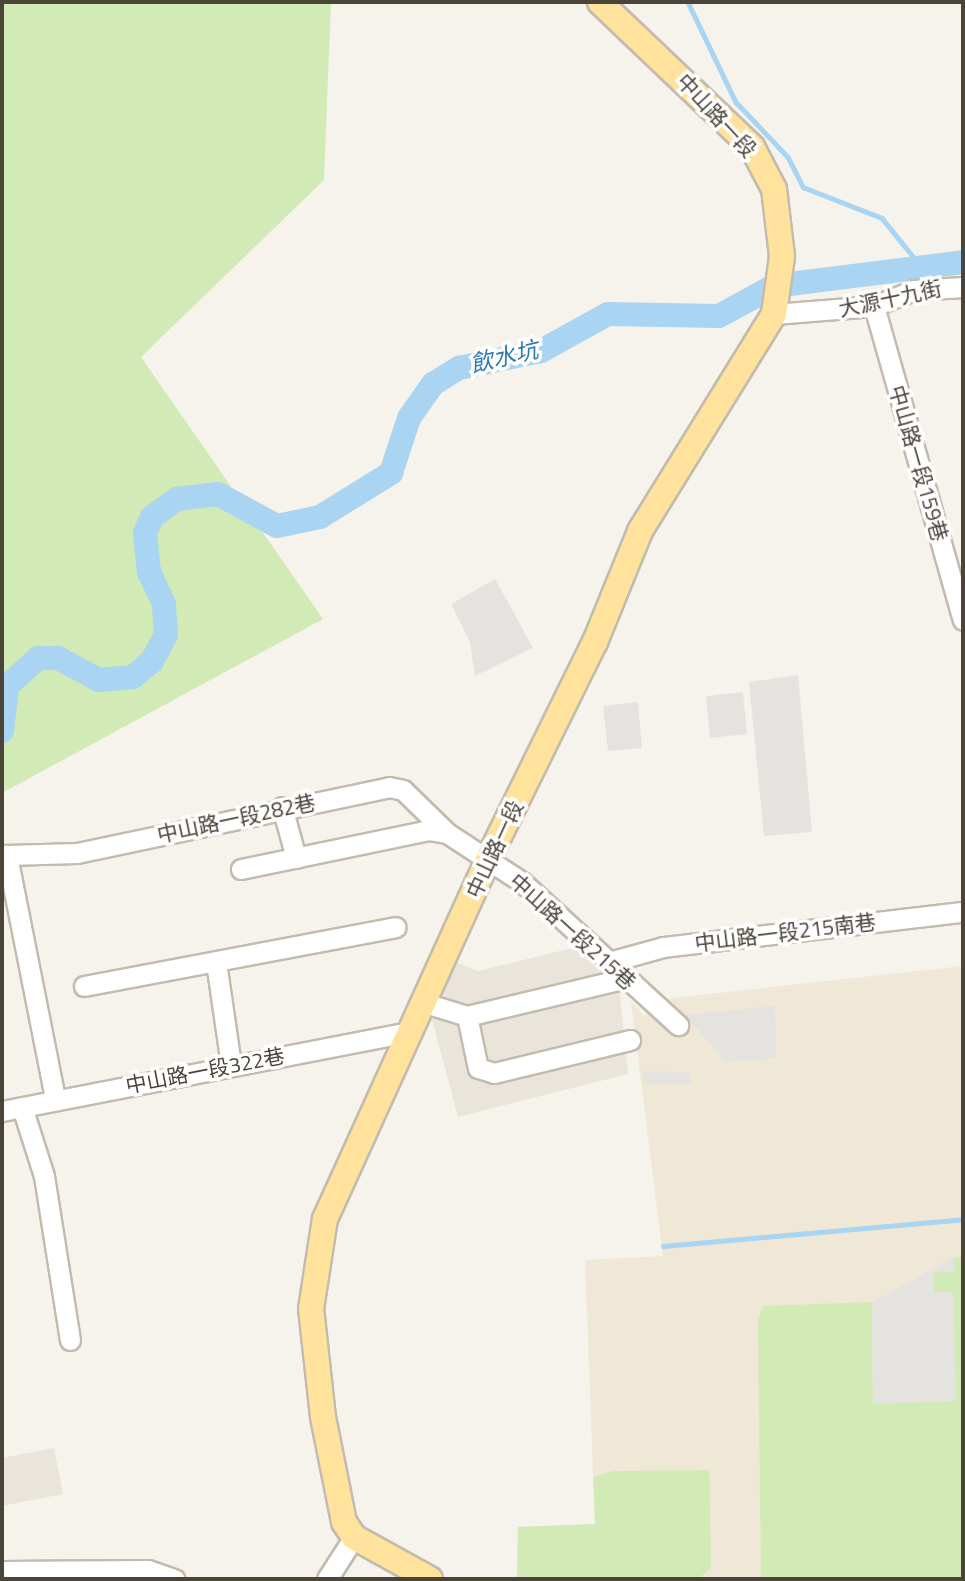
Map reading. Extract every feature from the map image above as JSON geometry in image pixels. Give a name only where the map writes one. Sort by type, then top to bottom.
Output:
[{"type":"main road","name":"中山路一段","points":[[354,1536],[338,1502],[323,1417],[312,1309],[325,1219],[489,857],[595,642],[640,531],[774,313],[782,256],[774,189],[752,147],[600,2]]},
{"type":"main road","points":[[354,1536],[430,1579]]},
{"type":"street","name":"大源十九街","points":[[774,313],[874,306],[914,290],[963,287]]},
{"type":"street","name":"中山路一段159巷","points":[[874,306],[963,620]]},
{"type":"street","name":"中山路一段282巷","points":[[55,1098],[7,855],[77,853],[282,807],[389,787],[403,790],[447,833],[489,857]]},
{"type":"street","points":[[282,807],[296,858]]},
{"type":"street","points":[[241,869],[429,830],[447,833]]},
{"type":"street","name":"中山路一段215巷","points":[[489,857],[609,962],[653,1008],[678,1025]]},
{"type":"street","name":"中山路一段215南巷","points":[[609,962],[663,947],[963,912]]},
{"type":"street","points":[[84,986],[395,927]]},
{"type":"street","points":[[216,962],[231,1065]]},
{"type":"street","points":[[425,1003],[467,1016],[626,978]]},
{"type":"street","points":[[467,1016],[478,1068],[494,1073],[630,1040]]},
{"type":"street","name":"中山路一段322巷","points":[[2,1111],[55,1098],[410,1032]]},
{"type":"street","points":[[22,1107],[44,1176],[70,1340]]},
{"type":"street","points":[[327,1579],[354,1536]]},
{"type":"street","points":[[2,1571],[148,1570],[174,1579]]},
{"type":"shaded area","points":[[495,579],[533,648],[475,676],[470,642],[451,604]]},
{"type":"shaded area","points":[[798,675],[812,832],[764,836],[749,682]]},
{"type":"shaded area","points":[[743,692],[747,734],[710,738],[706,696]]},
{"type":"shaded area","points":[[638,702],[642,748],[608,751],[603,706]]},
{"type":"shaded area","points":[[576,947],[619,986],[628,1074],[458,1117],[429,1008],[452,961],[478,971]]},
{"type":"shaded area","points":[[963,966],[963,1579],[517,1579],[518,1527],[595,1524],[585,1260],[663,1256],[631,1001],[644,1016],[663,999]]},
{"type":"shaded area","points":[[775,1006],[776,1058],[726,1062],[685,1015]]},
{"type":"shaded area","points":[[642,1071],[691,1073],[691,1085],[644,1083]]},
{"type":"shaded area","points":[[953,1258],[955,1271],[934,1272],[934,1292],[953,1292],[956,1401],[873,1404],[872,1302]]},
{"type":"shaded area","points":[[54,1448],[63,1494],[2,1506],[2,1458]]},
{"type":"green space","points":[[2,2],[331,2],[324,180],[141,357],[323,619],[2,793]]},
{"type":"green space","points":[[953,1258],[963,1258],[963,1579],[761,1579],[758,1320],[763,1306],[872,1302],[873,1404],[953,1293],[934,1293],[934,1272],[954,1271]]},
{"type":"green space","points":[[709,1470],[711,1568],[698,1579],[517,1579],[518,1527],[595,1524],[593,1477],[613,1471]]},
{"type":"waterway","points":[[688,2],[736,102],[788,157],[803,187],[882,218],[920,265]]},
{"type":"waterway","name":"飲水坑","points":[[2,731],[7,686],[38,658],[58,658],[99,680],[133,677],[152,661],[166,635],[164,604],[149,572],[145,533],[152,517],[177,499],[218,494],[277,526],[320,517],[391,473],[409,418],[433,384],[459,368],[541,351],[608,314],[719,316],[774,286],[963,262]]},
{"type":"waterway","points":[[663,1246],[963,1219]]}]
